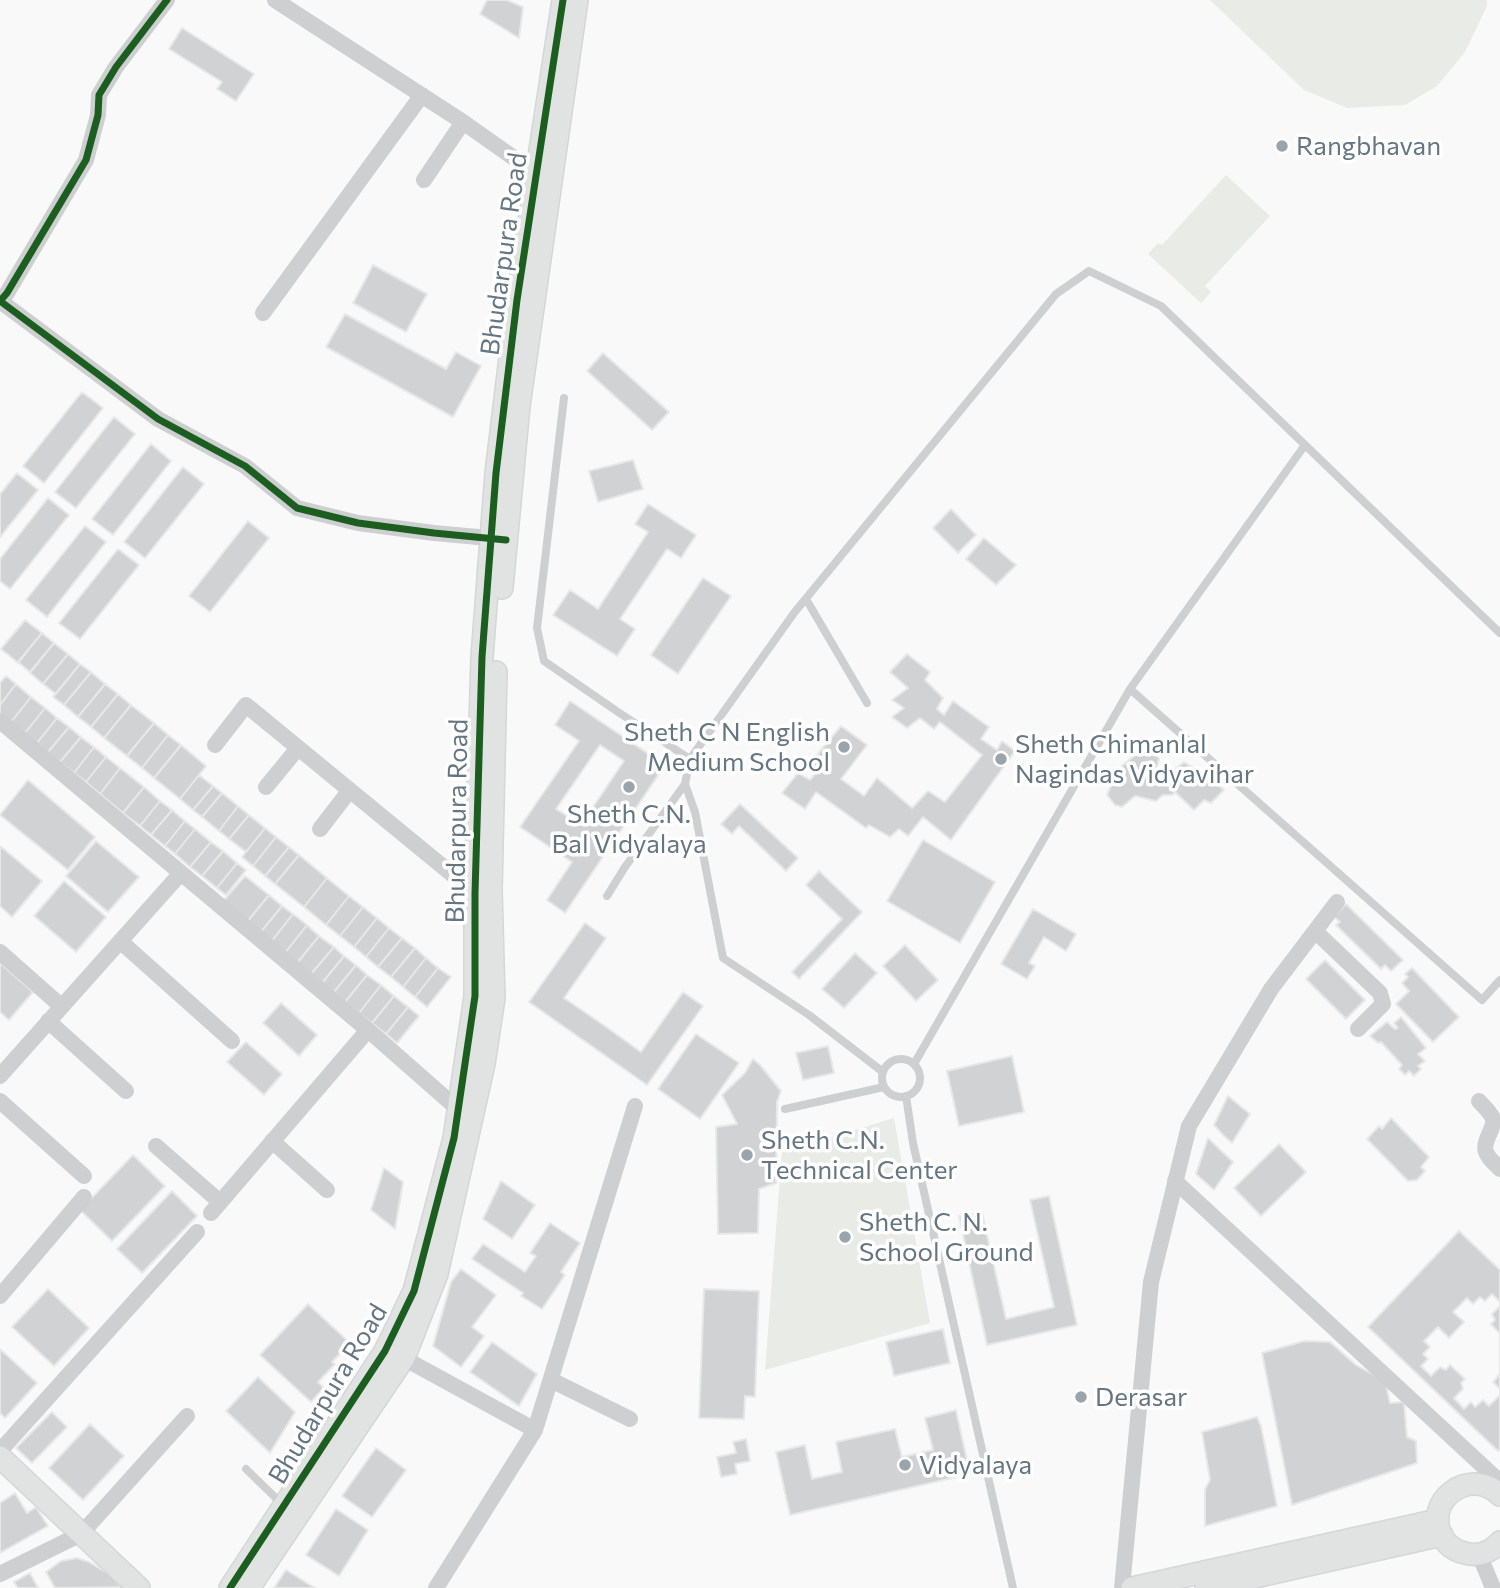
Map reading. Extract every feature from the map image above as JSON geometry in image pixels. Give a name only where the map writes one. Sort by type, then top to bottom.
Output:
[{"type":"street","points":[[167,0],[116,67],[99,95],[98,115],[86,160],[0,301],[158,419],[245,466],[297,508],[358,523],[499,539]]},
{"type":"street","points":[[275,0],[463,122],[543,179]]},
{"type":"street","name":"Bhudarpura Road","points":[[543,179],[563,0]]},
{"type":"street","name":"Bhudarpura Road","points":[[249,1588],[395,1353],[454,1138],[466,1114],[483,895],[487,732],[482,657],[499,539],[496,473],[517,300],[577,0]]},
{"type":"street","points":[[262,313],[422,95]]},
{"type":"street","points":[[424,180],[463,122]]},
{"type":"street","points":[[215,745],[246,705],[483,895]]},
{"type":"street","points":[[0,721],[466,1114]]},
{"type":"street","points":[[266,787],[298,748]]},
{"type":"street","points":[[320,829],[350,790]]},
{"type":"street","points":[[0,1076],[181,873]]},
{"type":"street","points":[[1122,1588],[1151,1282],[1189,1126],[1271,989],[1336,902]]},
{"type":"street","points":[[1315,931],[1380,993],[1383,1004],[1358,1029]]},
{"type":"street","points":[[120,941],[232,1041]]},
{"type":"street","points":[[0,952],[61,1006]]},
{"type":"street","points":[[48,1021],[126,1091]]},
{"type":"street","points":[[156,1146],[215,1207],[368,1030]]},
{"type":"street","points":[[0,1101],[84,1176]]},
{"type":"street","points":[[1479,1101],[1494,1121],[1484,1149],[1486,1155],[1500,1169]]},
{"type":"street","points":[[436,1588],[535,1430],[635,1106]]},
{"type":"street","points":[[272,1141],[327,1190]]},
{"type":"street","points":[[1175,1181],[1497,1486]]},
{"type":"street","points":[[0,1296],[84,1197]]},
{"type":"street","points":[[0,1451],[197,1232]]},
{"type":"street","points":[[395,1353],[535,1430]]},
{"type":"street","name":"Bhudarpura Road","points":[[230,1588],[284,1506],[395,1353]]},
{"type":"street","points":[[551,1380],[630,1419]]},
{"type":"street","points":[[0,1574],[81,1534],[187,1416]]},
{"type":"street","points":[[0,1457],[139,1588]]},
{"type":"street","points":[[1497,1486],[1478,1483],[1454,1489],[1440,1508],[1440,1528],[1448,1544],[1457,1551],[1468,1554],[1479,1555],[1490,1551],[1500,1542]]},
{"type":"street","points":[[1206,1588],[1239,1584],[1440,1528]]},
{"type":"street","points":[[1132,1588],[1440,1528]]},
{"type":"street","points":[[1479,1555],[1493,1588]]},
{"type":"lane","points":[[607,896],[685,783],[690,759],[806,599],[1056,295],[1089,271],[1161,306],[1500,633]]},
{"type":"lane","points":[[564,398],[537,628],[544,661],[690,759]]},
{"type":"lane","points":[[914,1064],[1130,689],[1305,445]]},
{"type":"lane","points":[[806,599],[867,703]]},
{"type":"lane","points":[[1130,689],[1482,1000],[1500,980]]},
{"type":"lane","points":[[685,783],[695,812],[723,958],[809,1015],[883,1072]]},
{"type":"lane","points":[[907,1060],[918,1069],[919,1084],[916,1090],[906,1096],[895,1096],[884,1087],[883,1072],[893,1061],[907,1060]]},
{"type":"lane","points":[[785,1109],[884,1087]]},
{"type":"lane","points":[[906,1096],[922,1183],[1013,1588]]},
{"type":"lane","points":[[246,1469],[284,1506]]},
{"type":"shaded area","points":[[1210,0],[1487,0],[1487,6],[1465,52],[1437,86],[1405,105],[1347,108],[1304,90]]},
{"type":"shaded area","points":[[1226,175],[1270,216],[1205,286],[1211,292],[1201,303],[1148,254],[1158,243],[1162,245]]},
{"type":"shaded area","name":"Sheth C. N. School Ground","points":[[894,1118],[930,1323],[765,1370],[782,1152]]},
{"type":"building","points":[[487,0],[507,0],[523,7],[519,38],[480,14]]},
{"type":"building","points":[[182,28],[254,74],[236,101],[217,89],[222,82],[169,49]]},
{"type":"building","points":[[373,265],[427,294],[406,332],[353,303]]},
{"type":"building","points":[[345,314],[446,369],[456,352],[481,366],[453,417],[326,347]]},
{"type":"building","points":[[603,353],[669,412],[652,430],[587,371]]},
{"type":"building","points":[[82,392],[103,408],[44,483],[23,466]]},
{"type":"building","points":[[114,417],[135,434],[76,508],[55,492]]},
{"type":"building","points":[[151,444],[171,461],[113,535],[92,519]]},
{"type":"building","points":[[633,460],[643,489],[598,502],[589,471]]},
{"type":"building","points":[[183,467],[204,484],[145,558],[124,542]]},
{"type":"building","points":[[17,473],[38,490],[0,537],[0,494]]},
{"type":"building","points":[[48,498],[69,515],[10,589],[0,581],[0,559]]},
{"type":"building","points":[[648,504],[696,535],[681,558],[667,549],[620,619],[635,629],[617,656],[553,615],[570,590],[598,609],[648,532],[635,524]]},
{"type":"building","points":[[951,509],[976,535],[958,553],[933,528]]},
{"type":"building","points":[[248,521],[269,538],[210,612],[189,596]]},
{"type":"building","points":[[85,526],[106,542],[47,617],[26,600]]},
{"type":"building","points":[[984,538],[1016,565],[996,585],[966,559]]},
{"type":"building","points":[[118,549],[139,565],[80,639],[59,623]]},
{"type":"building","points":[[703,578],[731,596],[678,674],[651,655]]},
{"type":"building","points":[[25,620],[42,633],[18,663],[1,649]]},
{"type":"building","points":[[42,633],[54,643],[30,672],[18,662]]},
{"type":"building","points":[[54,643],[68,654],[43,684],[30,673]]},
{"type":"building","points":[[68,654],[80,664],[56,694],[43,684]]},
{"type":"building","name":"Sheth C N English Medium School","points":[[907,654],[930,672],[925,680],[943,698],[937,709],[944,715],[953,701],[989,727],[981,739],[997,750],[1002,741],[1015,751],[951,840],[923,817],[908,836],[899,829],[890,837],[869,825],[866,828],[816,792],[805,809],[782,793],[798,773],[810,780],[814,775],[807,767],[841,726],[867,745],[841,779],[864,796],[877,778],[912,808],[928,791],[945,802],[982,755],[940,722],[934,729],[920,718],[907,728],[892,717],[904,708],[892,700],[908,688],[890,672]]},
{"type":"building","points":[[80,664],[91,672],[64,705],[53,697]]},
{"type":"building","points":[[91,672],[105,684],[78,717],[64,705]]},
{"type":"building","points":[[6,676],[16,684],[0,705],[0,683]]},
{"type":"building","points":[[16,684],[31,697],[11,722],[0,713],[0,705]]},
{"type":"building","points":[[105,684],[118,694],[91,727],[78,717]]},
{"type":"building","points":[[118,694],[131,705],[104,738],[91,727]]},
{"type":"building","points":[[31,697],[45,708],[25,733],[11,722]]},
{"type":"building","name":"Sheth C.N. Bal Vidyalaya","points":[[570,701],[665,765],[565,913],[547,900],[572,862],[520,827],[579,741],[555,725]],"holes":[[[600,745],[624,761],[581,825],[556,809]]]},
{"type":"building","points":[[131,705],[154,723],[127,756],[104,738]]},
{"type":"building","points":[[45,708],[57,718],[37,743],[25,733]]},
{"type":"building","points":[[57,718],[69,727],[48,752],[37,743]]},
{"type":"building","points":[[154,723],[168,735],[142,768],[127,756]]},
{"type":"building","points":[[69,727],[81,737],[60,762],[48,752]]},
{"type":"building","points":[[168,735],[181,745],[154,778],[142,768]]},
{"type":"building","points":[[81,737],[94,747],[74,773],[60,762]]},
{"type":"building","points":[[181,745],[206,766],[180,799],[154,778]]},
{"type":"building","points":[[94,747],[106,757],[86,782],[74,773]]},
{"type":"building","points":[[1155,749],[1159,759],[1157,767],[1163,771],[1172,771],[1184,762],[1224,790],[1211,803],[1204,800],[1194,810],[1175,792],[1172,795],[1163,795],[1156,801],[1135,796],[1122,807],[1115,805],[1107,795],[1122,766],[1141,750]]},
{"type":"building","points":[[106,757],[120,768],[100,794],[86,782]]},
{"type":"building","points":[[120,768],[144,787],[123,813],[100,794]]},
{"type":"building","points":[[199,775],[213,786],[193,810],[180,799]]},
{"type":"building","points":[[28,780],[95,837],[68,870],[0,815]]},
{"type":"building","points":[[213,786],[222,793],[202,817],[193,810]]},
{"type":"building","points":[[144,787],[160,801],[140,826],[123,813]]},
{"type":"building","points":[[222,793],[238,806],[219,831],[202,817]]},
{"type":"building","points":[[160,801],[172,810],[151,835],[140,826]]},
{"type":"building","points":[[740,804],[798,858],[786,871],[739,826],[732,834],[721,824]]},
{"type":"building","points":[[238,806],[249,815],[229,839],[219,831]]},
{"type":"building","points":[[172,810],[185,821],[165,846],[151,835]]},
{"type":"building","points":[[249,815],[265,828],[246,852],[229,839]]},
{"type":"building","points":[[185,821],[195,829],[175,854],[165,846]]},
{"type":"building","points":[[265,828],[276,837],[253,866],[242,857]]},
{"type":"building","points":[[195,829],[211,842],[190,867],[175,854]]},
{"type":"building","points":[[276,837],[289,847],[265,876],[253,866]]},
{"type":"building","points":[[923,840],[995,882],[960,943],[887,901]]},
{"type":"building","points":[[96,841],[139,877],[108,912],[66,876]]},
{"type":"building","points":[[211,842],[223,851],[202,876],[190,867]]},
{"type":"building","points":[[0,846],[42,881],[12,917],[0,906]]},
{"type":"building","points":[[289,847],[299,855],[275,884],[265,876]]},
{"type":"building","points":[[223,851],[237,863],[217,888],[202,876]]},
{"type":"building","points":[[299,855],[327,878],[304,907],[275,884]]},
{"type":"building","points":[[237,863],[246,870],[226,895],[217,888]]},
{"type":"building","points":[[819,871],[862,912],[799,979],[792,972],[842,919],[806,885]]},
{"type":"building","points":[[245,876],[269,895],[247,922],[223,901]]},
{"type":"building","points":[[327,878],[349,896],[326,925],[304,907]]},
{"type":"building","points":[[64,881],[106,917],[76,952],[34,916]]},
{"type":"building","points":[[269,895],[282,906],[260,933],[247,922]]},
{"type":"building","points":[[349,896],[363,907],[340,936],[326,925]]},
{"type":"building","points":[[1346,904],[1403,960],[1391,971],[1385,965],[1381,969],[1336,925],[1340,922],[1334,917]]},
{"type":"building","points":[[282,906],[293,914],[271,942],[260,933]]},
{"type":"building","points":[[363,907],[377,918],[354,947],[340,936]]},
{"type":"building","points":[[1033,909],[1076,934],[1066,951],[1044,937],[1029,963],[1035,966],[1027,979],[1001,964]]},
{"type":"building","points":[[293,914],[307,925],[285,953],[271,942]]},
{"type":"building","points":[[377,918],[389,928],[366,957],[354,947]]},
{"type":"building","points":[[585,923],[606,938],[564,998],[641,1052],[683,992],[703,1006],[647,1085],[529,1002]]},
{"type":"building","points":[[307,925],[319,936],[297,963],[285,953]]},
{"type":"building","points":[[389,928],[402,938],[378,967],[366,957]]},
{"type":"building","points":[[319,936],[334,947],[311,974],[297,963]]},
{"type":"building","points":[[402,938],[415,948],[391,977],[378,967]]},
{"type":"building","points":[[905,945],[938,980],[916,1001],[883,966]]},
{"type":"building","points":[[334,947],[344,956],[322,983],[311,974]]},
{"type":"building","points":[[415,948],[426,958],[403,987],[391,977]]},
{"type":"building","points":[[855,953],[877,973],[844,1008],[822,989]]},
{"type":"building","points":[[344,956],[356,965],[334,992],[322,983]]},
{"type":"building","points":[[426,958],[438,968],[415,997],[403,987]]},
{"type":"building","points":[[1325,960],[1365,1000],[1346,1019],[1306,979]]},
{"type":"building","points":[[0,963],[33,992],[9,1020],[0,1012]]},
{"type":"building","points":[[356,965],[367,975],[345,1002],[334,992]]},
{"type":"building","points":[[438,968],[451,977],[427,1007],[415,997]]},
{"type":"building","points":[[1412,968],[1459,1017],[1433,1042],[1396,1004],[1409,991],[1402,983],[1408,977],[1405,974]]},
{"type":"building","points":[[367,975],[381,985],[359,1013],[345,1002]]},
{"type":"building","points":[[381,985],[394,996],[372,1023],[359,1013]]},
{"type":"building","points":[[394,996],[408,1007],[386,1034],[372,1023]]},
{"type":"building","points":[[281,1003],[317,1035],[299,1056],[263,1023]]},
{"type":"building","points":[[408,1007],[419,1016],[397,1043],[386,1034]]},
{"type":"building","points":[[1401,1017],[1426,1048],[1418,1054],[1425,1061],[1418,1066],[1421,1069],[1414,1076],[1409,1071],[1405,1075],[1399,1069],[1402,1065],[1381,1042],[1378,1043],[1370,1036],[1387,1022],[1395,1029],[1398,1028],[1394,1023]]},
{"type":"building","points":[[696,1034],[739,1063],[700,1119],[658,1089]]},
{"type":"building","points":[[246,1042],[282,1074],[264,1095],[227,1062]]},
{"type":"building","points":[[828,1046],[834,1073],[803,1080],[796,1053]]},
{"type":"building","points":[[1012,1056],[1024,1112],[959,1126],[947,1071]]},
{"type":"building","name":"Sheth C.N. Technical Center","points":[[753,1059],[781,1091],[777,1102],[776,1183],[759,1189],[758,1233],[718,1234],[716,1127],[737,1124],[722,1095],[745,1073]]},
{"type":"building","points":[[1228,1096],[1250,1114],[1232,1143],[1214,1125]]},
{"type":"building","points":[[1391,1118],[1429,1157],[1421,1167],[1425,1171],[1417,1180],[1408,1181],[1367,1139],[1379,1126],[1382,1129]]},
{"type":"building","points":[[1208,1138],[1233,1162],[1214,1190],[1196,1174]]},
{"type":"building","points":[[1279,1144],[1306,1172],[1261,1216],[1234,1188]]},
{"type":"building","points":[[133,1155],[165,1186],[112,1241],[80,1210]]},
{"type":"building","points":[[384,1168],[403,1182],[395,1229],[371,1210]]},
{"type":"building","points":[[501,1181],[535,1205],[512,1239],[483,1219]]},
{"type":"building","points":[[172,1191],[197,1216],[142,1273],[117,1249]]},
{"type":"building","points":[[1049,1196],[1077,1325],[987,1345],[959,1216],[982,1213],[1006,1319],[1054,1307],[1030,1200]]},
{"type":"building","points":[[550,1223],[580,1243],[561,1272],[565,1275],[542,1309],[472,1259],[483,1244],[525,1272],[536,1256],[530,1253]]},
{"type":"building","points":[[1459,1231],[1500,1270],[1498,1451],[1368,1327]]},
{"type":"building","points":[[461,1269],[496,1295],[472,1327],[484,1336],[461,1367],[433,1346],[451,1282]]},
{"type":"building","points":[[48,1289],[89,1328],[54,1366],[12,1327]]},
{"type":"building","points":[[704,1289],[759,1291],[755,1397],[745,1396],[744,1419],[699,1418]]},
{"type":"building","points":[[1492,1294],[1500,1302],[1500,1306],[1492,1314],[1495,1320],[1491,1324],[1500,1334],[1500,1374],[1493,1382],[1500,1389],[1500,1395],[1489,1406],[1483,1400],[1475,1407],[1471,1402],[1464,1409],[1454,1398],[1463,1389],[1461,1383],[1465,1379],[1450,1365],[1446,1370],[1440,1367],[1431,1376],[1421,1366],[1428,1359],[1423,1354],[1430,1347],[1424,1341],[1438,1327],[1449,1338],[1464,1322],[1453,1312],[1467,1298],[1473,1304],[1480,1297],[1485,1301]]},
{"type":"building","points":[[308,1304],[350,1343],[318,1382],[324,1388],[311,1402],[260,1355]]},
{"type":"building","points":[[943,1329],[950,1363],[894,1376],[886,1342]]},
{"type":"building","points":[[1304,1341],[1330,1342],[1356,1365],[1385,1379],[1390,1403],[1404,1402],[1407,1437],[1416,1441],[1417,1463],[1292,1505],[1262,1353]]},
{"type":"building","points":[[492,1342],[537,1374],[519,1406],[470,1372]]},
{"type":"building","points":[[0,1349],[37,1383],[5,1418],[0,1413]]},
{"type":"building","points":[[258,1377],[295,1412],[270,1453],[226,1411]]},
{"type":"building","name":"Vidyalaya","points":[[956,1410],[970,1474],[790,1515],[776,1452],[805,1445],[812,1479],[842,1472],[836,1442],[895,1429],[902,1457],[933,1450],[925,1418]]},
{"type":"building","points":[[52,1412],[67,1427],[32,1463],[16,1448]]},
{"type":"building","points":[[1257,1417],[1277,1506],[1205,1526],[1205,1489],[1210,1480],[1202,1432]]},
{"type":"building","points":[[90,1424],[124,1456],[83,1500],[49,1468]]},
{"type":"building","points":[[746,1439],[750,1461],[735,1464],[737,1474],[721,1477],[717,1457],[736,1453],[733,1442]]},
{"type":"building","points":[[376,1448],[406,1470],[372,1517],[342,1496]]},
{"type":"building","points":[[15,1493],[27,1513],[36,1507],[48,1526],[0,1553],[0,1503]]},
{"type":"building","points":[[336,1509],[368,1530],[339,1576],[306,1555]]},
{"type":"building","points":[[77,1558],[112,1576],[121,1587],[55,1588],[46,1572],[61,1561]]},
{"type":"building","points":[[286,1570],[315,1588],[274,1588]]},
{"type":"building","points":[[30,1573],[38,1588],[18,1588],[14,1582]]},
{"type":"cycle path","points":[[167,0],[116,67],[99,95],[98,115],[86,160],[0,301],[158,419],[245,466],[297,508],[358,523],[506,540]]},
{"type":"cycle path","points":[[230,1588],[385,1351],[414,1291],[454,1138],[475,996],[475,893],[482,657],[496,473],[517,300],[563,0]]},
{"type":"place","name":"Rangbhavan","points":[[1282,146]]},
{"type":"place","name":"Sheth C N English Medium School","points":[[844,747]]},
{"type":"place","name":"Sheth Chimanlal Nagindas Vidyavihar","points":[[1001,759]]},
{"type":"place","name":"Sheth C.N. Bal Vidyalaya","points":[[629,787]]},
{"type":"place","name":"Sheth C.N. Technical Center","points":[[747,1155]]},
{"type":"place","name":"Sheth C. N. School Ground","points":[[845,1237]]},
{"type":"place","name":"Derasar","points":[[1081,1397]]},
{"type":"place","name":"Vidyalaya","points":[[905,1465]]}]
